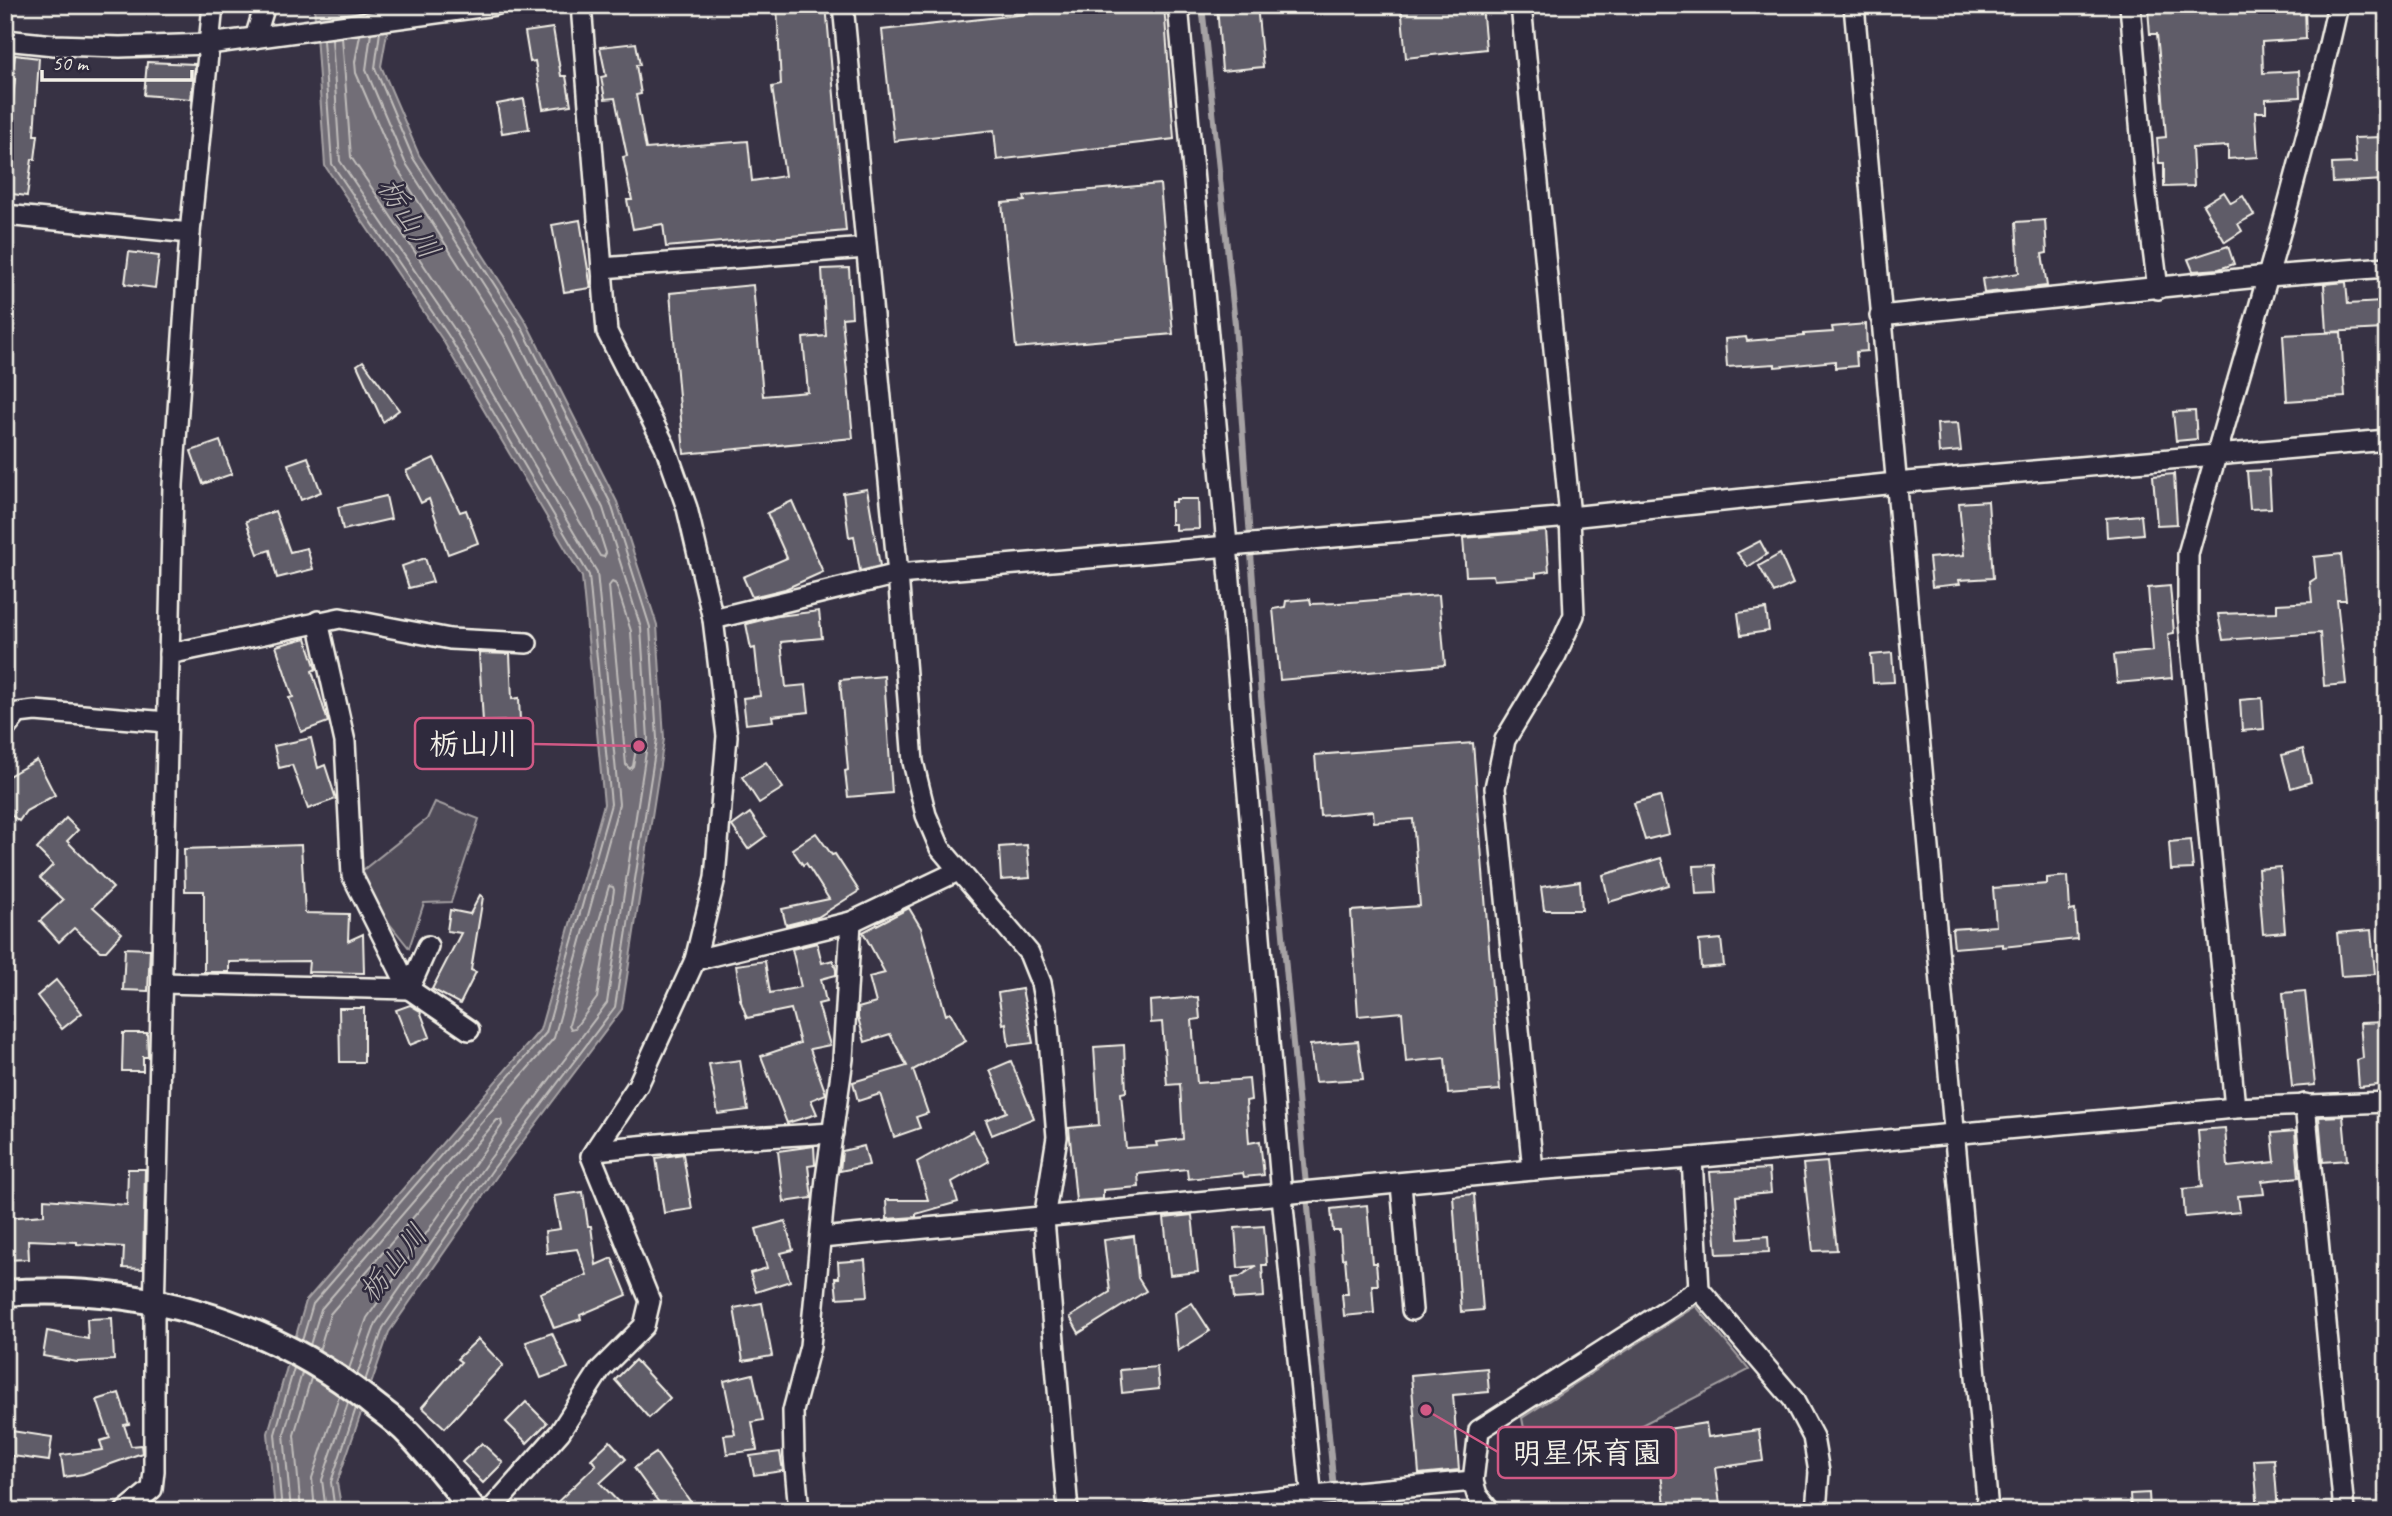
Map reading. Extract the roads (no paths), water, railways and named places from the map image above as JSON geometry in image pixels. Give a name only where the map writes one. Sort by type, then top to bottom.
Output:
[{"type":"main road","points":[[5,1293],[50,1291],[156,1300],[209,1315],[256,1333],[345,1382],[408,1432],[474,1511]]},
{"type":"street","points":[[125,1511],[152,1489],[173,485],[190,233],[213,5]]},
{"type":"street","points":[[255,38],[265,5]]},
{"type":"street","points":[[5,40],[120,47],[209,44],[495,5]]},
{"type":"street","points":[[489,1511],[561,1432],[600,1370],[644,1326],[650,1301],[591,1156],[638,1085],[695,960],[715,878],[727,736],[713,619],[687,508],[665,446],[607,332],[581,5]]},
{"type":"street","points":[[842,5],[914,762],[931,826],[940,848],[1028,953],[1041,983],[1047,1014],[1057,1137],[1044,1219],[1068,1511]]},
{"type":"street","points":[[1178,5],[1232,544],[1282,1196],[1313,1503]]},
{"type":"street","points":[[1521,5],[1570,517],[1574,615],[1556,654],[1505,740],[1495,788],[1533,1170]]},
{"type":"street","points":[[1854,5],[1988,1511]]},
{"type":"street","points":[[2130,5],[2146,194],[2158,289]]},
{"type":"street","points":[[2235,1108],[2188,613],[2188,554],[2319,93],[2338,5]]},
{"type":"street","points":[[5,215],[190,233]]},
{"type":"street","points":[[602,268],[866,248]]},
{"type":"street","points":[[1880,316],[2268,276],[2387,267]]},
{"type":"street","points":[[713,619],[898,574],[1570,517],[1896,483],[2387,440]]},
{"type":"street","points":[[169,654],[341,618],[450,639],[527,643]]},
{"type":"street","points":[[318,621],[345,742],[352,875],[410,989],[469,1030]]},
{"type":"street","points":[[5,729],[18,713],[35,711],[167,722]]},
{"type":"street","points":[[695,960],[851,922],[958,872]]},
{"type":"street","points":[[799,1511],[793,1410],[810,1346],[842,1059],[851,922]]},
{"type":"street","points":[[410,989],[428,946]]},
{"type":"street","points":[[162,984],[410,989]]},
{"type":"street","points":[[821,1238],[1044,1219],[1533,1170],[2235,1108],[2387,1102]]},
{"type":"street","points":[[2305,1104],[2344,1511]]},
{"type":"street","points":[[596,1150],[832,1133]]},
{"type":"street","points":[[1692,1158],[1699,1289],[1793,1399],[1813,1437],[1818,1472],[1816,1511]]},
{"type":"street","points":[[1401,1184],[1412,1310]]},
{"type":"street","points":[[1490,1511],[1477,1495],[1473,1481],[1479,1430],[1699,1289]]},
{"type":"street","points":[[1154,1511],[1313,1503],[1473,1481]]},
{"type":"water","points":[[314,5],[392,5],[381,66],[419,155],[526,322],[617,502],[657,625],[664,739],[622,1009],[499,1173],[389,1332],[337,1483],[342,1511],[275,1511],[268,1433],[306,1301],[540,1030],[604,804],[582,577],[442,339],[325,166]]},
{"type":"waterway","points":[[1202,5],[1235,324],[1261,696],[1336,1511]]},
{"type":"place","name":"栃山川","points":[[639,746]]},
{"type":"place","name":"明星保育園","points":[[1426,1410]]}]
